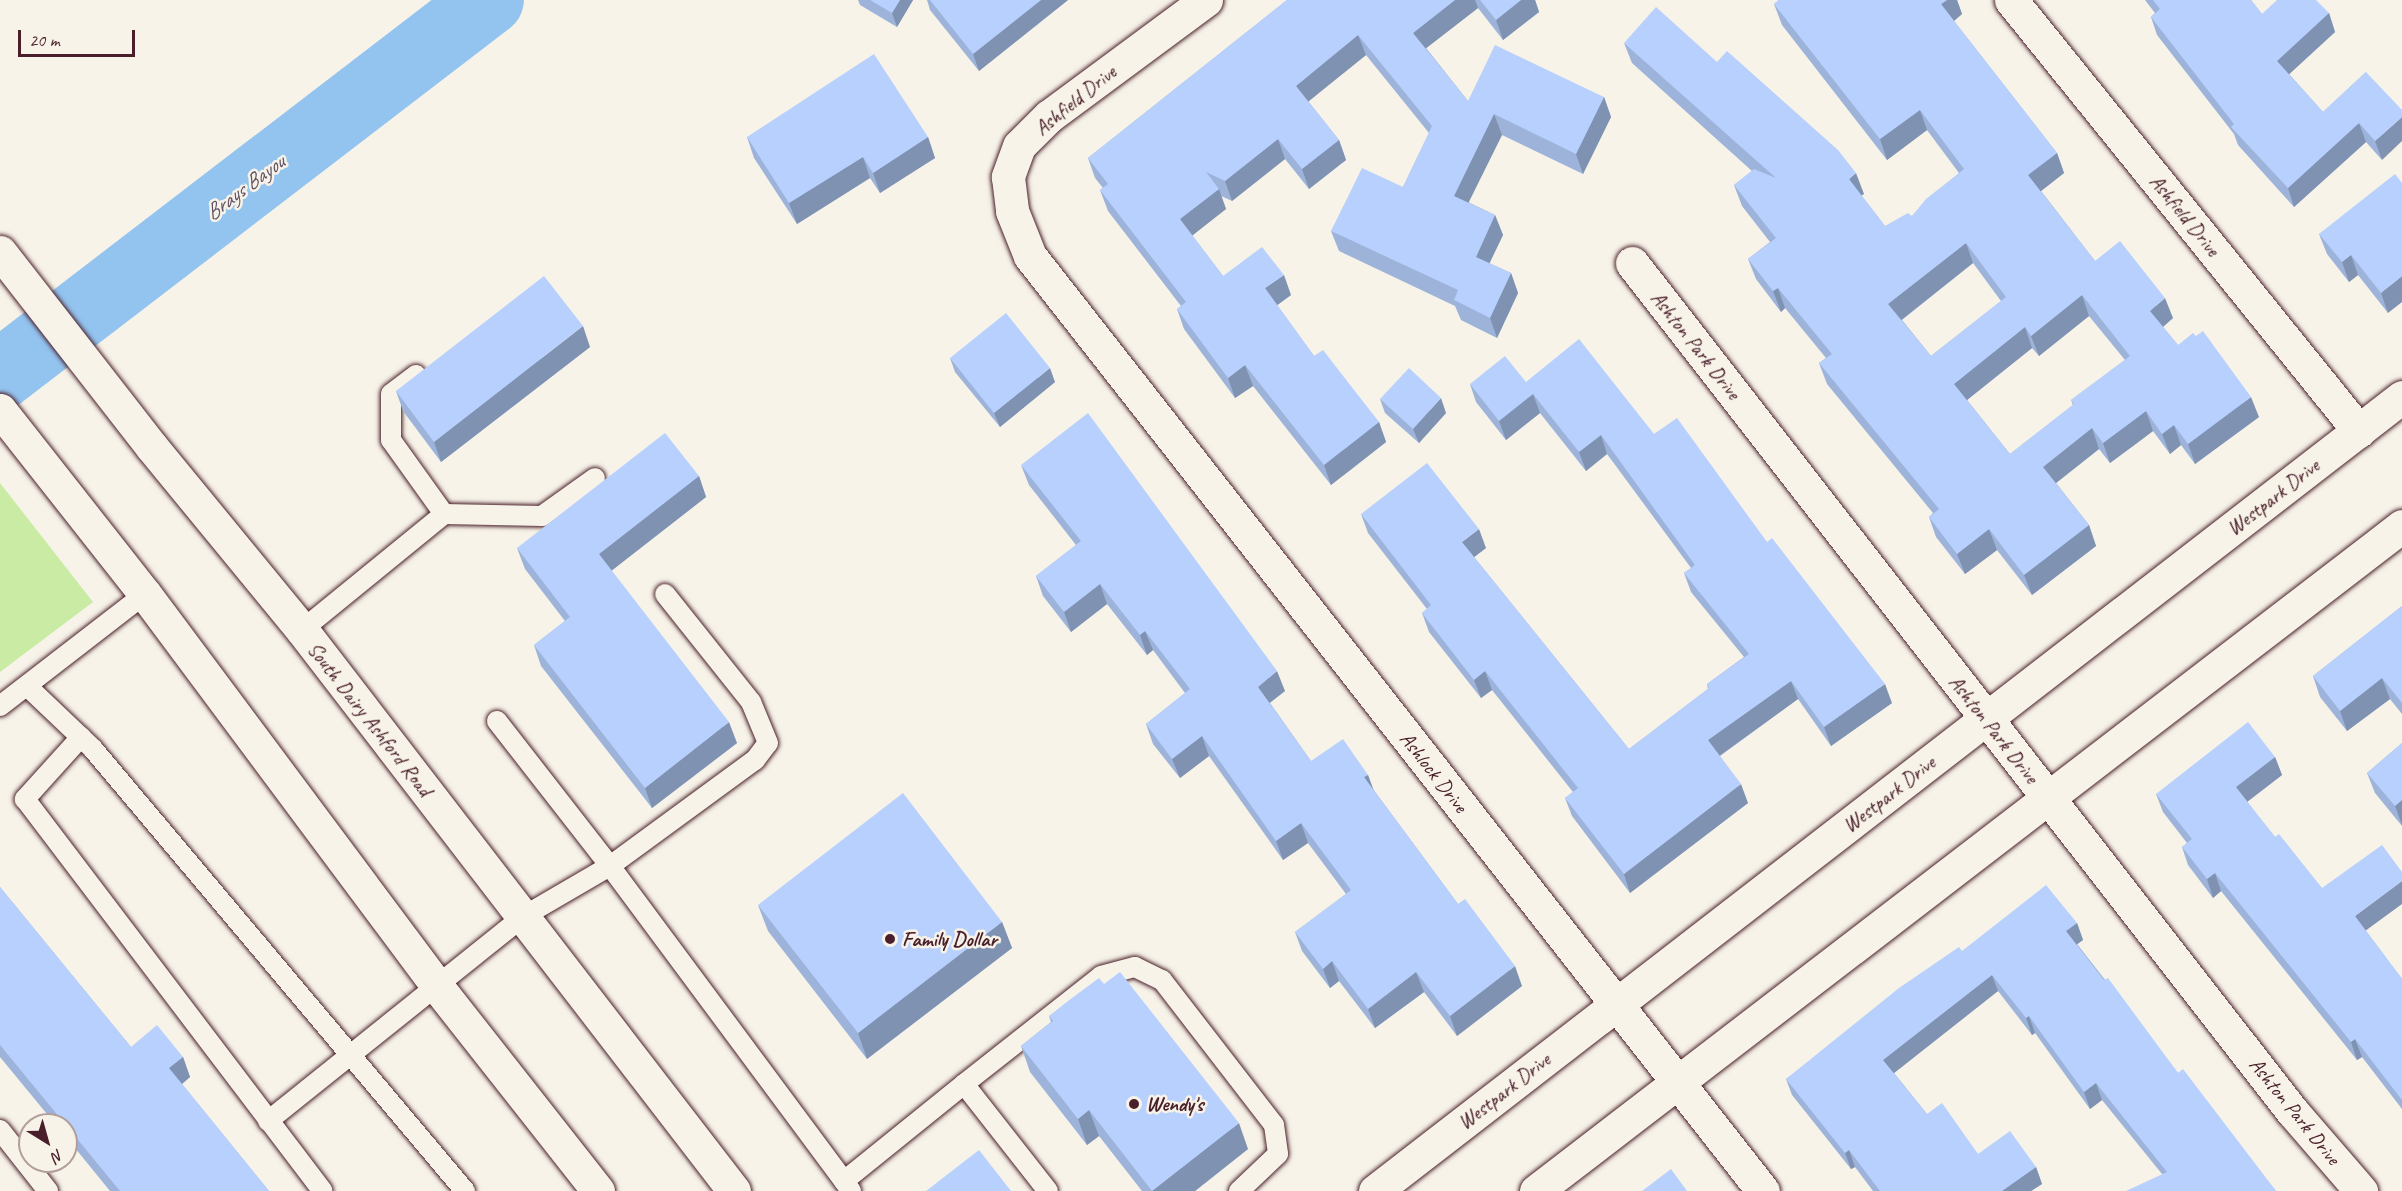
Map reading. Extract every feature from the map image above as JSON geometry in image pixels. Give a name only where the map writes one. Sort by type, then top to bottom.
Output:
[{"type":"main road","name":"Ashfield Drive","points":[[1105,352],[1030,256],[1012,211],[1008,177],[1019,146],[1049,116],[1206,0]]},
{"type":"main road","name":"Ashfield Drive","points":[[2010,0],[2359,430]]},
{"type":"main road","name":"South Dairy Ashford Road","points":[[0,252],[151,446],[302,630],[734,1191]]},
{"type":"main road","name":"Ashton Park Drive","points":[[1632,263],[2292,1111],[2361,1191]]},
{"type":"main road","name":"Ashlock Drive","points":[[1105,352],[1763,1191]]},
{"type":"main road","name":"Westpark Drive","points":[[1375,1191],[2402,396]]},
{"type":"main road","points":[[0,410],[145,594],[436,985],[598,1191]]},
{"type":"main road","points":[[1536,1191],[2402,526]]},
{"type":"lane","points":[[435,361],[391,394],[391,440],[444,514]]},
{"type":"lane","points":[[302,630],[444,514],[542,516],[595,478]]},
{"type":"lane","points":[[0,706],[28,687],[145,594]]},
{"type":"lane","points":[[268,1121],[524,916],[610,866],[754,760],[768,743],[751,702],[665,594]]},
{"type":"lane","points":[[28,687],[81,737],[465,1191]]},
{"type":"lane","points":[[497,722],[610,866],[848,1186],[964,1084],[1101,976],[1135,967],[1162,980],[1275,1125],[1278,1154],[1239,1191]]},
{"type":"lane","points":[[81,737],[25,800],[323,1191]]},
{"type":"lane","points":[[964,1084],[1048,1191]]},
{"type":"lane","points":[[0,1130],[48,1191]]},
{"type":"green space","points":[[0,483],[93,602],[0,672]]},
{"type":"building","points":[[870,0],[900,0],[892,13]]},
{"type":"building","points":[[930,0],[1041,0],[973,54]]},
{"type":"building","points":[[1287,0],[1455,0],[1413,33],[1468,101],[1495,45],[1604,97],[1576,154],[1494,114],[1454,196],[1495,215],[1476,257],[1511,273],[1490,318],[1454,300],[1458,290],[1331,231],[1362,168],[1403,187],[1432,126],[1358,35],[1296,86],[1339,140],[1302,169],[1278,139],[1225,181],[1206,172],[1219,189],[1180,219],[1223,276],[1262,247],[1284,275],[1265,288],[1314,356],[1323,350],[1379,422],[1324,465],[1245,365],[1228,378],[1177,309],[1186,302],[1100,190],[1108,184],[1088,158]]},
{"type":"building","points":[[1480,0],[1521,0],[1496,20]]},
{"type":"building","points":[[1779,0],[1947,0],[1941,4],[2057,153],[2028,175],[2095,261],[2120,241],[2165,298],[2150,311],[2178,345],[2193,333],[2196,336],[2203,331],[2251,397],[2188,444],[2174,425],[2162,434],[2146,411],[2103,443],[2092,428],[2043,467],[2089,525],[2024,575],[1989,529],[1957,554],[1929,517],[1939,509],[1819,363],[1832,354],[1778,288],[1773,291],[1748,259],[1776,238],[1734,185],[1754,169],[1776,178],[1624,43],[1656,7],[1717,62],[1727,51],[1838,150],[1856,173],[1849,179],[1885,226],[1908,213],[1912,216],[1926,199],[1964,169],[1920,110],[1880,139],[1774,4]],"holes":[[[1966,243],[2006,297],[1931,356],[1888,304]],[[2082,295],[2130,356],[2071,400],[2074,404],[2010,454],[1954,384],[2025,327],[2031,336]]]},
{"type":"building","points":[[2153,0],[2251,0],[2262,14],[2277,0],[2316,0],[2329,13],[2277,61],[2323,112],[2366,72],[2402,110],[2402,117],[2375,141],[2359,123],[2288,188],[2231,127],[2234,124],[2151,17],[2160,9]]},
{"type":"building","points":[[874,54],[928,137],[873,173],[863,157],[789,203],[747,137]]},
{"type":"building","points":[[2395,174],[2402,183],[2402,276],[2381,293],[2351,255],[2342,262],[2319,234]]},
{"type":"building","points":[[544,276],[583,326],[434,442],[396,391]]},
{"type":"building","points":[[1006,313],[1050,368],[994,413],[950,358]]},
{"type":"building","points":[[1579,339],[1654,434],[1677,418],[1767,542],[1772,538],[1885,684],[1824,727],[1791,681],[1708,740],[1741,784],[1624,874],[1565,798],[1578,788],[1485,671],[1474,680],[1422,613],[1431,605],[1361,514],[1427,463],[1479,529],[1462,542],[1629,749],[1709,688],[1707,684],[1749,654],[1684,573],[1695,565],[1601,435],[1579,452],[1533,394],[1499,421],[1470,384],[1505,356],[1526,382]]},
{"type":"building","points":[[1409,368],[1441,398],[1413,429],[1380,399]]},
{"type":"building","points":[[1088,413],[1277,671],[1258,687],[1311,761],[1343,739],[1368,775],[1364,777],[1458,904],[1465,899],[1515,966],[1450,1016],[1416,972],[1368,1009],[1332,961],[1323,969],[1295,932],[1351,890],[1301,823],[1276,841],[1202,736],[1172,759],[1146,724],[1190,689],[1145,631],[1140,635],[1100,584],[1064,612],[1036,576],[1081,541],[1021,465]]},
{"type":"building","points":[[665,433],[699,476],[599,554],[729,722],[645,788],[534,645],[570,617],[517,548]]},
{"type":"building","points":[[2402,606],[2402,703],[2382,678],[2340,711],[2313,676]]},
{"type":"building","points":[[2248,722],[2275,757],[2236,787],[2275,837],[2279,834],[2322,888],[2382,845],[2402,872],[2402,881],[2355,916],[2402,979],[2402,1100],[2355,1039],[2351,1042],[2215,873],[2207,879],[2182,847],[2192,839],[2156,794]]},
{"type":"building","points":[[2402,743],[2402,800],[2395,806],[2367,773]]},
{"type":"building","name":"Family Dollar","points":[[903,793],[1002,922],[858,1033],[758,905]]},
{"type":"building","points":[[2046,885],[2077,923],[2066,931],[2104,980],[2108,978],[2178,1073],[2183,1069],[2276,1191],[2126,1191],[2167,1172],[2096,1083],[2084,1092],[2029,1016],[2026,1018],[1992,975],[1883,1060],[1927,1114],[1942,1103],[1978,1154],[2010,1131],[2036,1167],[2002,1191],[1880,1191],[1849,1150],[1845,1153],[1786,1079],[1899,988],[1959,947],[1962,951]]},
{"type":"building","points":[[0,887],[131,1047],[157,1025],[183,1057],[169,1068],[269,1191],[120,1191],[78,1140],[78,1113],[56,1113],[0,1045]]},
{"type":"building","name":"Wendy's","points":[[1120,972],[1239,1123],[1152,1191],[1089,1110],[1078,1119],[1021,1046],[1053,1021],[1049,1016],[1068,1001],[1099,978],[1104,984]]},
{"type":"building","points":[[979,1150],[1011,1191],[926,1191]]},
{"type":"building","points":[[1671,1169],[1687,1191],[1642,1191]]},
{"type":"waterway","name":"Brays Bayou","points":[[0,375],[489,0]]},
{"type":"place","name":"Family Dollar","points":[[890,939]]},
{"type":"place","name":"Wendy's","points":[[1134,1104]]}]
